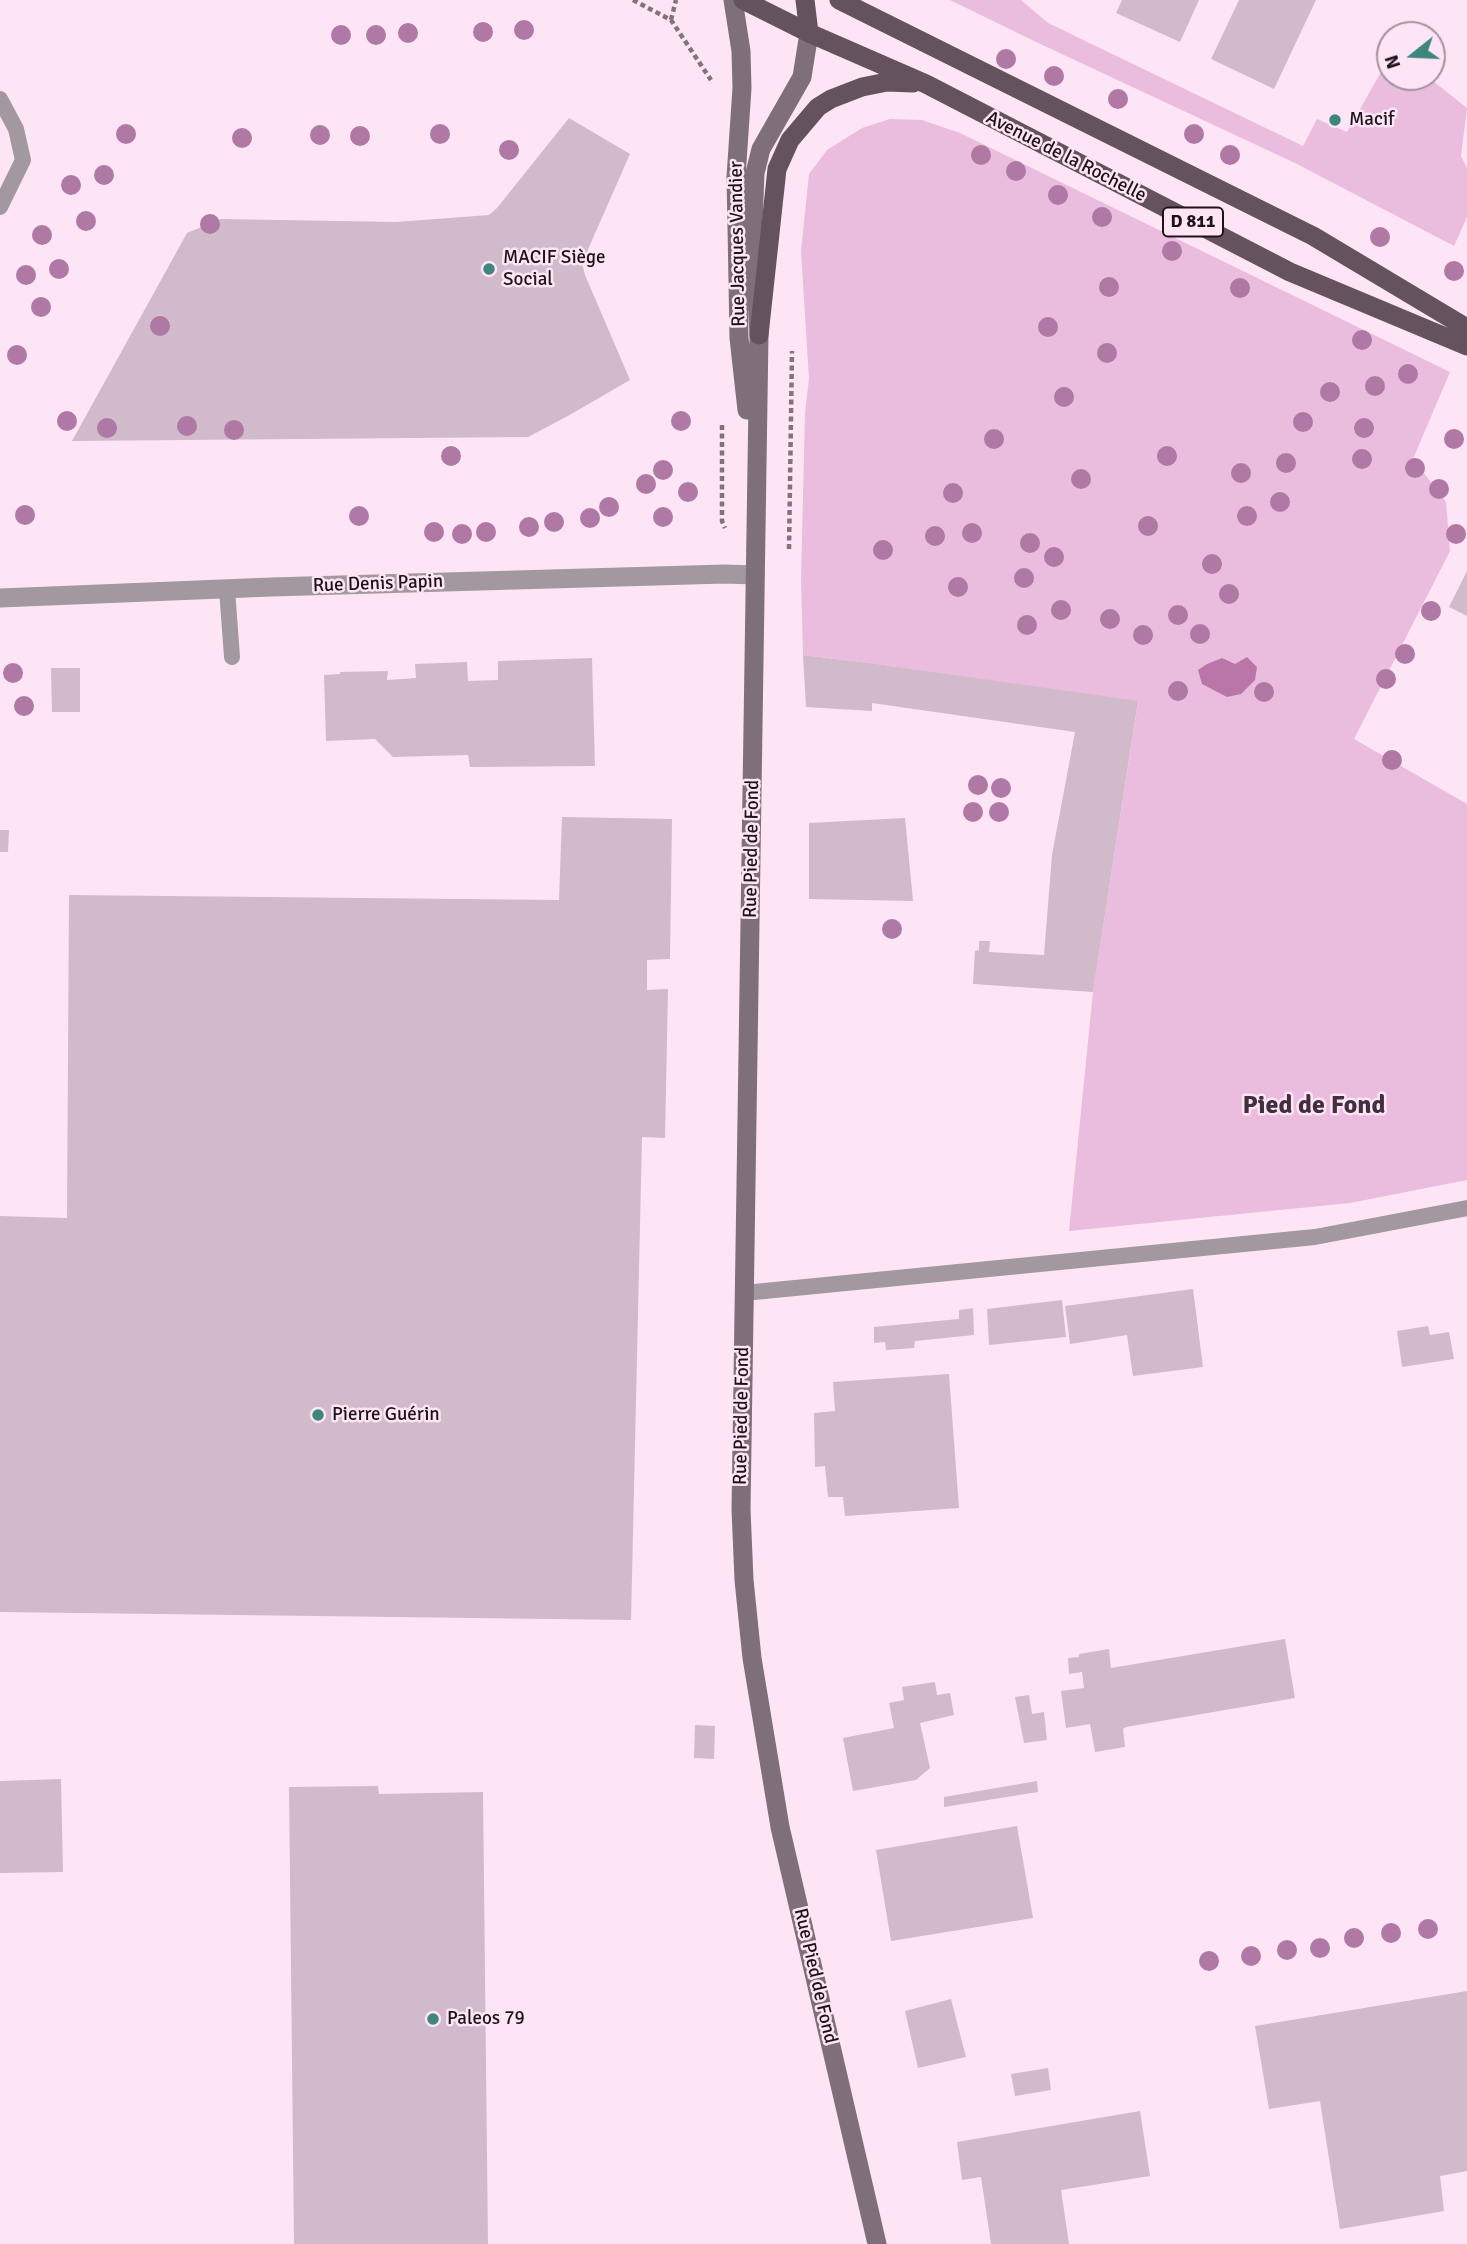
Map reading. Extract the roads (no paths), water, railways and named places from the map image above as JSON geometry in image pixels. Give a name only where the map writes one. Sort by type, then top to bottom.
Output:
[{"type":"main road","name":"Rue Jacques Vandier","points":[[733,0],[741,51],[742,88],[736,177],[739,338],[756,488]]},
{"type":"main road","name":"Avenue de la Rochelle","points":[[743,0],[809,33],[926,84],[1290,272],[1467,346]]},
{"type":"main road","points":[[805,0],[809,33]]},
{"type":"main road","name":"Avenue de la Rochelle","points":[[839,0],[1313,236],[1467,328]]},
{"type":"main road","name":"Rue Jacques Vandier","points":[[755,575],[759,335],[753,225],[755,173],[761,149],[802,77],[809,33]]},
{"type":"main road","points":[[759,335],[778,169],[790,140],[818,107],[831,99],[862,87],[887,82],[926,84]]},
{"type":"main road","name":"Rue Pied de Fond","points":[[755,575],[741,1509],[744,1580],[752,1658],[780,1827],[877,2244]]},
{"type":"street","name":"Rue Denis Papin","points":[[0,598],[725,573],[755,575]]},
{"type":"lane","points":[[0,99],[16,129],[23,160],[0,207]]},
{"type":"lane","points":[[227,589],[232,657]]},
{"type":"lane","points":[[744,1293],[1315,1237],[1467,1208]]},
{"type":"place","name":"Macif","points":[[1335,120]]},
{"type":"place","name":"MACIF Siège Social","points":[[489,269]]},
{"type":"place","name":"Pierre Guérin","points":[[318,1415]]},
{"type":"place","name":"Paleos 79","points":[[433,2019]]},
{"type":"district","name":"Pied de Fond","points":[[1314,1106]]}]
